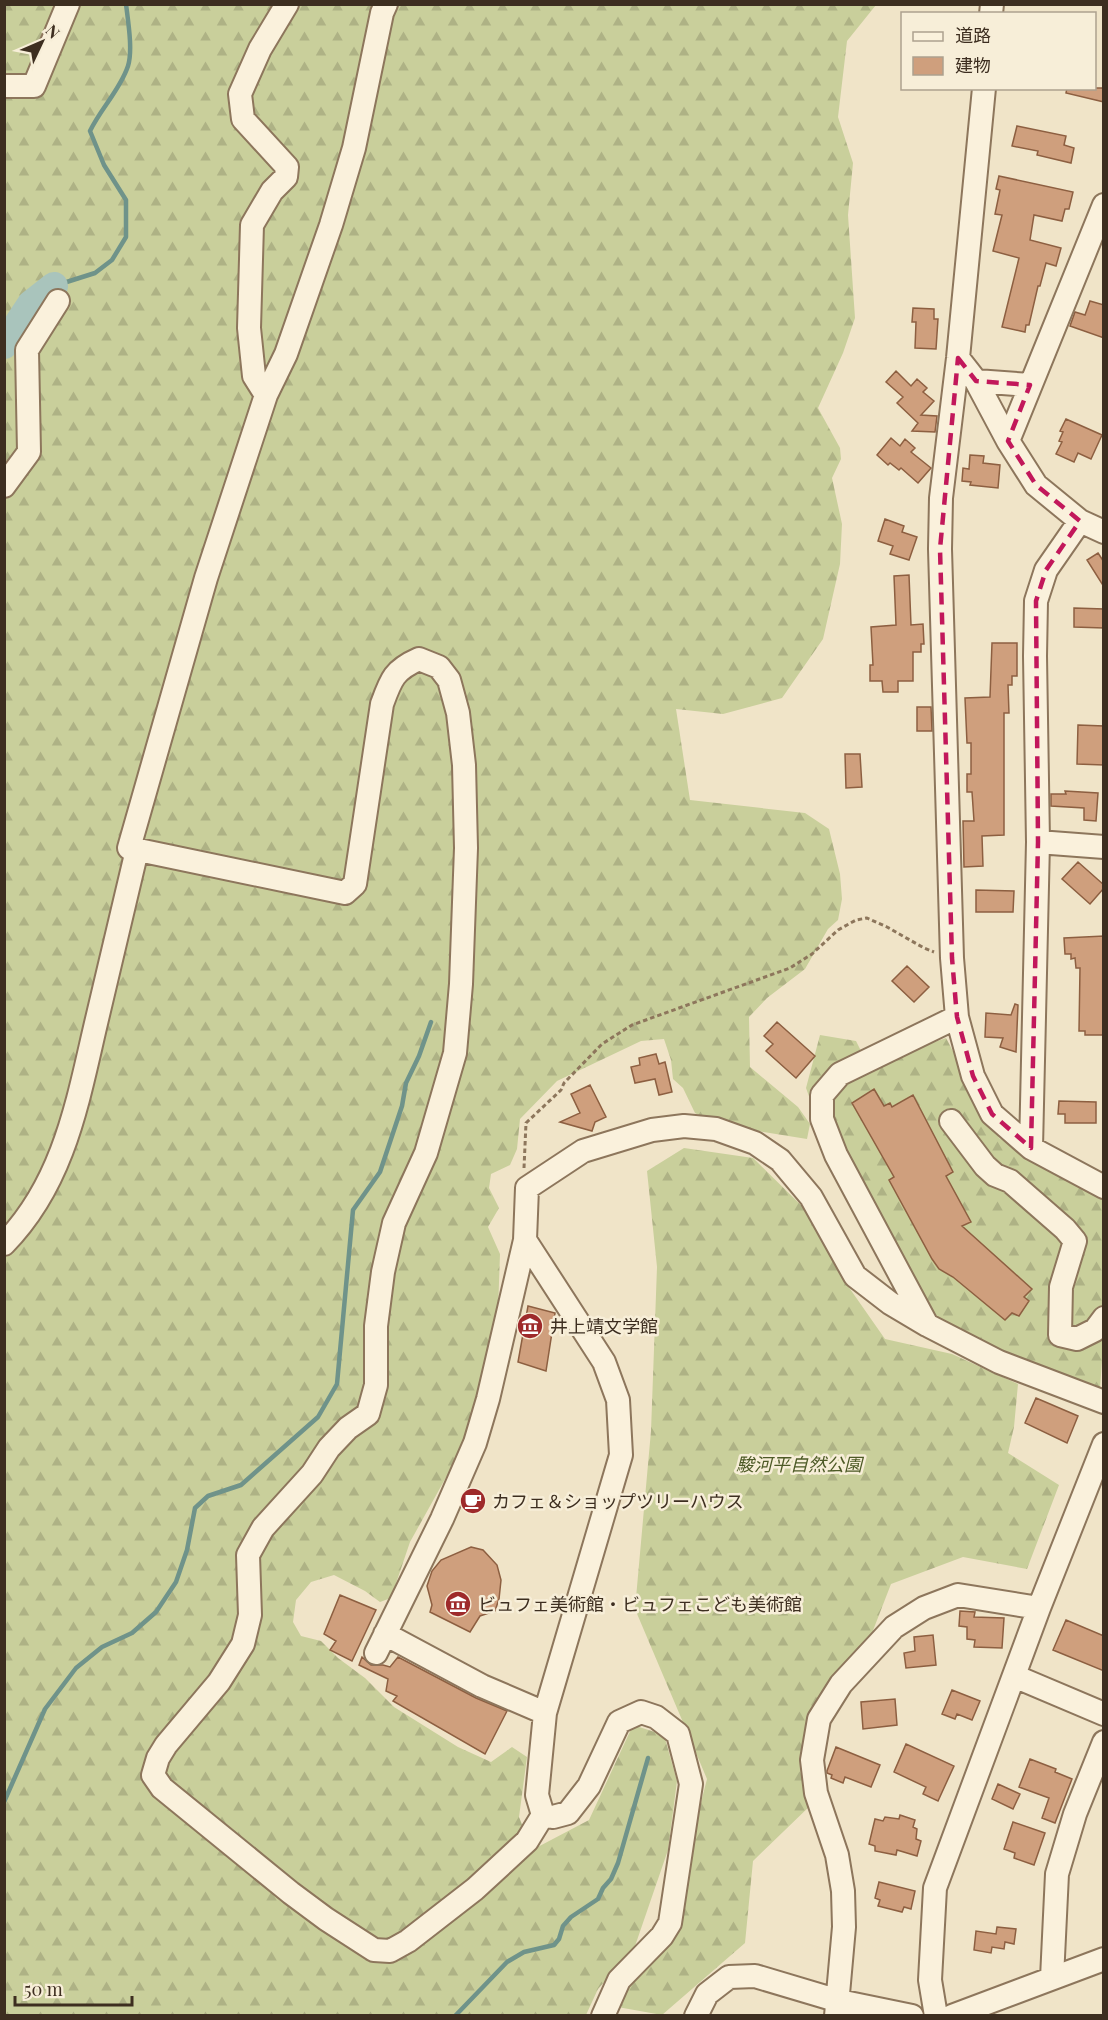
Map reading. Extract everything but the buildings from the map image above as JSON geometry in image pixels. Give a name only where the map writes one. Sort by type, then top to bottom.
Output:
[{"type":"street","points":[[4,86],[34,86],[68,4]]},
{"type":"street","points":[[266,395],[254,376],[249,328],[252,225],[272,191],[286,177],[287,167],[243,119],[240,94],[260,49],[287,4]]},
{"type":"street","points":[[386,4],[382,13],[354,148],[331,225],[286,354],[266,395],[206,578],[129,848],[345,893],[355,884],[382,704],[391,679],[403,666],[419,659],[439,667],[449,680],[459,723],[464,765],[466,848],[461,984],[454,1053],[426,1153],[394,1223],[383,1272],[376,1326],[376,1385],[368,1414],[348,1428],[329,1448],[312,1474],[262,1528],[248,1555],[250,1615],[243,1644],[219,1682],[166,1745],[158,1758],[153,1775],[162,1788],[291,1893],[374,1950],[390,1951],[408,1941],[475,1889],[528,1841],[543,1815],[537,1795],[545,1713],[621,1455],[618,1400],[604,1362],[525,1240]]},
{"type":"street","points":[[984,90],[958,358],[941,498],[940,549],[952,957],[957,1017],[973,1076],[992,1114],[1031,1148],[1104,1187]]},
{"type":"street","points":[[1008,441],[1104,205]]},
{"type":"street","points":[[4,486],[29,452],[27,350],[58,301]]},
{"type":"street","points":[[958,358],[976,381],[1008,441],[1036,485],[1080,521],[1104,532]]},
{"type":"street","points":[[976,381],[1030,385]]},
{"type":"street","points":[[1031,1148],[1038,842],[1036,601],[1046,570],[1080,521]]},
{"type":"street","points":[[1038,842],[1104,847]]},
{"type":"street","points":[[4,1244],[23,1225],[39,1201],[70,1129],[137,850]]},
{"type":"street","points":[[927,1325],[836,1155],[822,1119],[822,1095],[840,1074],[957,1017]]},
{"type":"street","points":[[951,1121],[995,1175],[1010,1181],[1075,1240],[1061,1287],[1060,1335],[1077,1339],[1095,1330],[1104,1318]]},
{"type":"street","points":[[545,1713],[381,1644],[442,1519],[475,1443],[488,1399],[525,1240],[527,1188],[583,1151],[652,1130],[684,1126],[716,1130],[755,1143],[780,1160],[811,1197],[855,1276],[890,1303],[999,1362],[1104,1402]]},
{"type":"street","points":[[936,2016],[930,1980],[935,1888],[1039,1608],[1104,1444]]},
{"type":"street","points":[[838,2008],[844,1927],[843,1892],[837,1855],[816,1792],[812,1760],[819,1719],[841,1684],[894,1628],[924,1608],[957,1595],[1039,1608]]},
{"type":"street","points":[[1014,1676],[1104,1714]]},
{"type":"street","points":[[543,1815],[553,1817],[568,1813],[590,1786],[602,1755],[619,1722],[641,1712],[656,1717],[678,1734],[691,1784],[670,1923],[662,1936],[620,1980],[603,2016]]},
{"type":"street","points":[[1052,1978],[1057,1874],[1075,1814],[1104,1742]]},
{"type":"street","points":[[952,2016],[1104,1959]]},
{"type":"street","points":[[696,2016],[707,1994],[729,1977],[755,1976],[838,2008],[912,2016]]},
{"type":"path","points":[[527,1188],[524,1167],[526,1123],[561,1090],[564,1083],[602,1044],[632,1025],[790,968],[812,954],[838,930],[856,920],[867,918],[924,948],[952,957]]},
{"type":"highlighted area","points":[[958,358],[976,381],[1030,385],[1008,441],[1036,485],[1080,521],[1046,570],[1036,601],[1038,842],[1031,1148],[992,1114],[973,1076],[957,1017],[952,958],[940,549]]},
{"type":"green space","points":[[5,5],[876,5],[847,41],[838,117],[853,163],[848,215],[855,318],[843,353],[818,408],[840,448],[841,459],[832,478],[842,524],[840,564],[823,639],[782,698],[723,714],[676,709],[690,800],[805,813],[829,829],[840,874],[842,899],[838,920],[828,929],[805,969],[767,998],[749,1017],[750,1067],[798,1107],[810,1124],[807,1139],[715,1124],[695,1113],[683,1088],[673,1079],[671,1060],[664,1039],[641,1041],[557,1081],[520,1119],[517,1149],[510,1165],[491,1174],[489,1188],[499,1208],[488,1227],[500,1254],[498,1311],[473,1419],[449,1472],[410,1542],[391,1598],[380,1602],[365,1591],[334,1575],[311,1582],[296,1600],[293,1622],[301,1636],[321,1641],[338,1658],[365,1678],[394,1707],[458,1747],[491,1762],[512,1747],[527,1757],[519,1817],[532,1850],[589,1820],[633,1725],[664,1735],[677,1781],[668,1850],[634,1949],[598,1989],[586,2015],[5,2016]]},
{"type":"green space","points":[[820,1035],[856,1041],[871,1071],[903,1053],[946,1038],[999,1138],[1103,1193],[1104,1332],[1100,1389],[1059,1376],[939,1322],[815,1113],[806,1088]]},
{"type":"green space","name":"駿河平自然公園","points":[[684,1148],[753,1158],[810,1214],[841,1276],[885,1339],[952,1354],[1018,1384],[1014,1427],[1008,1453],[1059,1485],[1027,1569],[963,1557],[891,1584],[867,1646],[836,1685],[813,1803],[753,1861],[745,1943],[662,2015],[612,2006],[626,1984],[677,1936],[685,1865],[707,1779],[635,1609],[651,1431],[657,1267],[647,1171]]},
{"type":"waterway","points":[[54,286],[95,273],[112,260],[126,237],[126,200],[104,165],[90,131],[125,75],[128,66],[130,44],[126,4]]},
{"type":"waterway","points":[[4,345],[31,304],[54,286]]},
{"type":"waterway","points":[[4,1802],[45,1709],[76,1668],[102,1647],[132,1633],[156,1612],[176,1582],[187,1550],[195,1508],[208,1496],[241,1485],[318,1417],[337,1384],[353,1210],[380,1172],[402,1106],[406,1083],[431,1022]]},
{"type":"waterway","points":[[455,2016],[507,1962],[524,1952],[554,1945],[559,1939],[563,1926],[571,1917],[598,1899],[618,1863],[648,1758]]},
{"type":"place","name":"井上靖文学館","points":[[530,1326]]},
{"type":"place","name":"カフェ＆ショップツリーハウス","points":[[473,1501]]},
{"type":"place","name":"ビュフェ美術館・ビュフェこども美術館","points":[[458,1604]]}]
